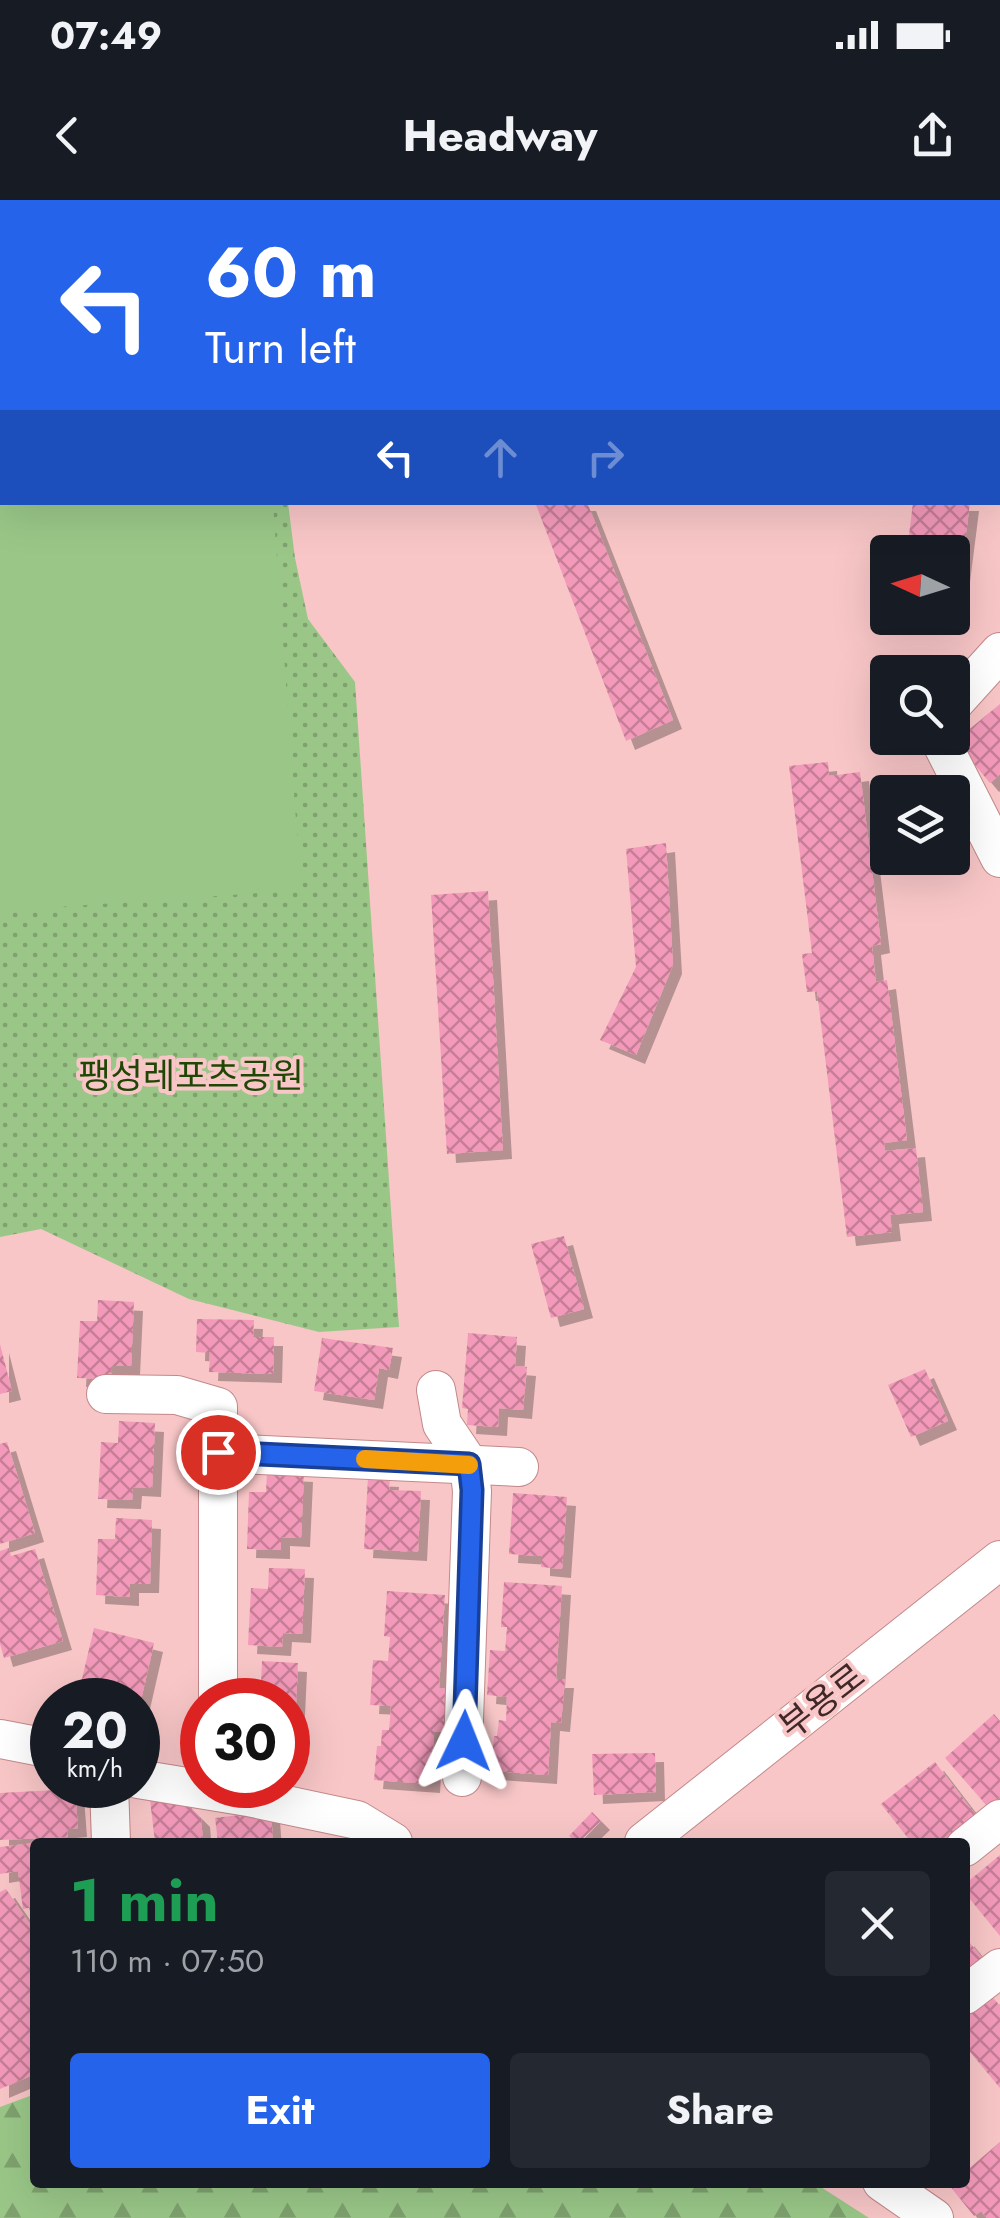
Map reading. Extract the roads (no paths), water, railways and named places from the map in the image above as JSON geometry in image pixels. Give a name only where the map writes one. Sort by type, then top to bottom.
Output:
[{"type":"street","points":[[970,685],[1000,652]]},
{"type":"street","points":[[948,755],[1000,858]]},
{"type":"street","points":[[436,1390],[442,1424],[469,1464],[472,1490],[462,1777]]},
{"type":"street","points":[[106,1394],[177,1395],[218,1407],[218,1678]]},
{"type":"street","points":[[218,1452],[518,1466]]},
{"type":"street","name":"부용로","points":[[649,1838],[1000,1560]]},
{"type":"street","points":[[2,1734],[30,1742]]},
{"type":"street","points":[[110,1808],[111,1838]]},
{"type":"street","points":[[303,1808],[357,1820],[387,1838]]},
{"type":"street","points":[[970,1843],[1000,1819]]},
{"type":"street","points":[[970,1991],[1000,1968]]},
{"type":"street","points":[[891,2188],[934,2218]]},
{"type":"park label","name":"팽성레포츠공원","points":[[191,1076]]}]
